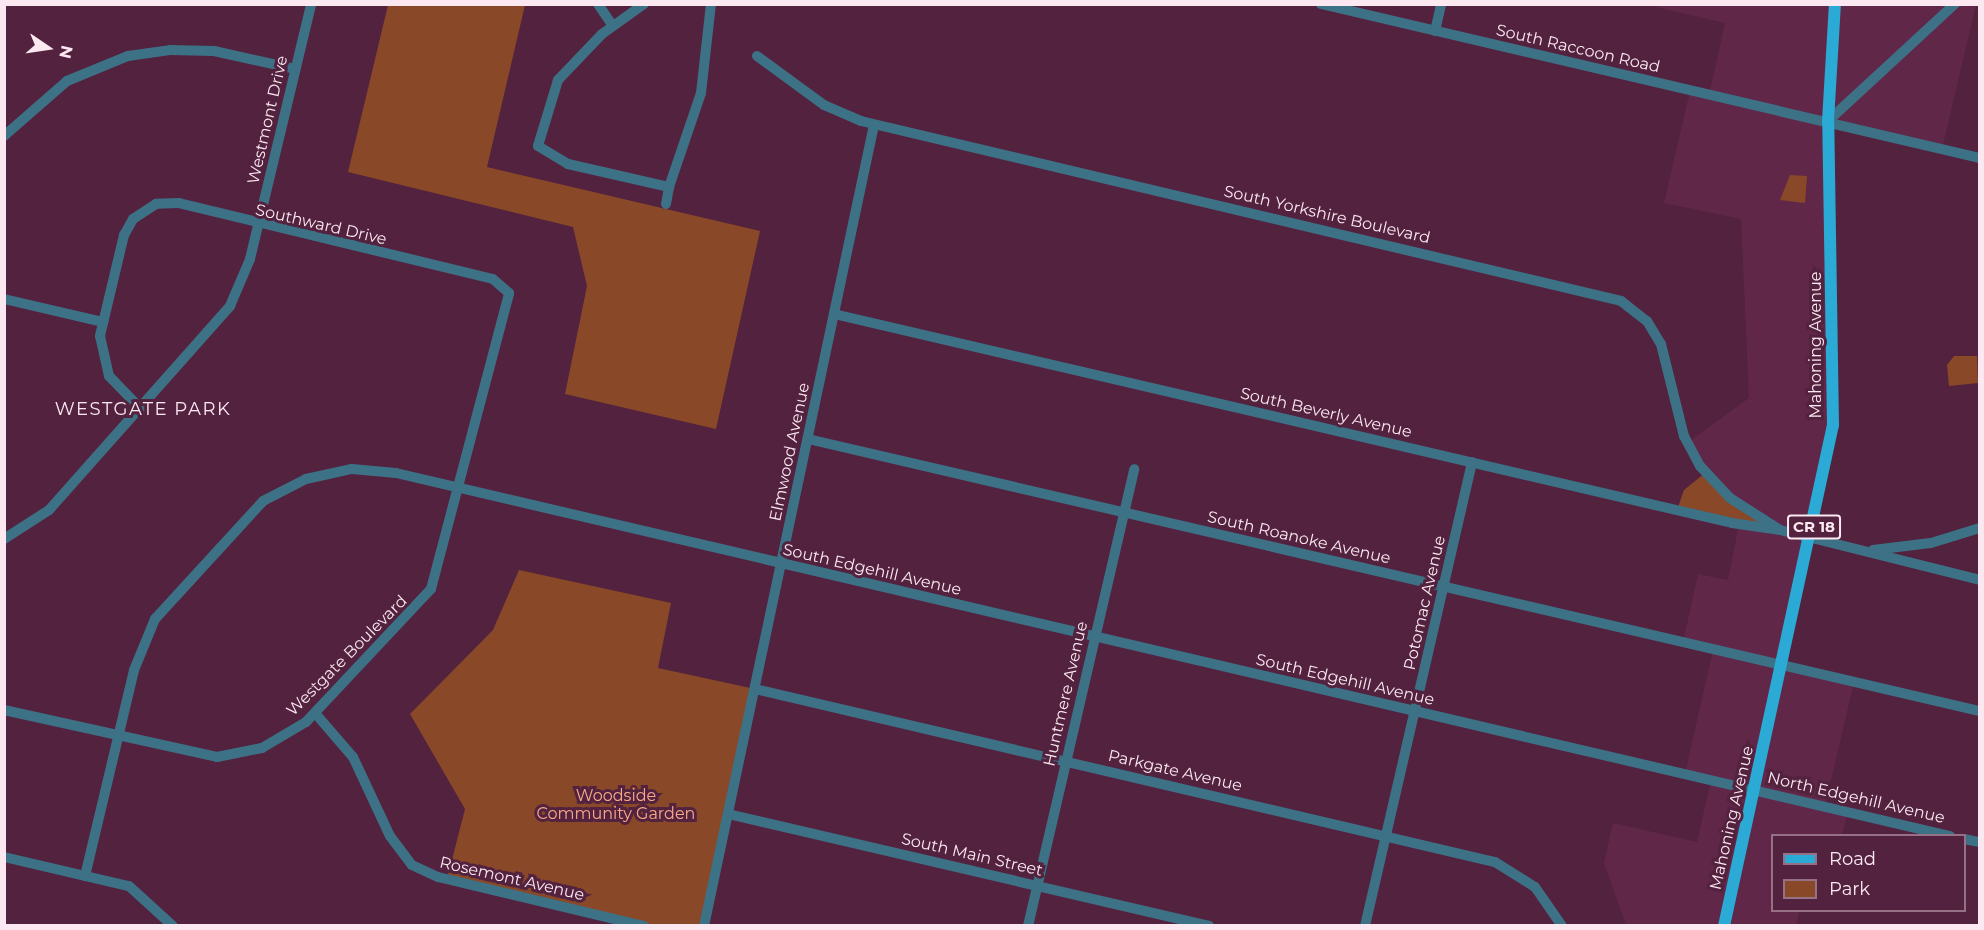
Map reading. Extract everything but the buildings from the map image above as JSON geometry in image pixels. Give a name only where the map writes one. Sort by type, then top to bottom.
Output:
[{"type":"main road","name":"Mahoning Avenue","points":[[1724,926],[1812,537],[1836,391],[1828,122],[1835,4]]},
{"type":"street","name":"Westmont Drive","points":[[4,539],[40,519],[141,409],[230,306],[246,274],[310,4]]},
{"type":"street","points":[[598,4],[612,25]]},
{"type":"street","points":[[644,4],[612,25],[558,80],[538,146],[568,164],[669,187]]},
{"type":"street","points":[[666,204],[669,187],[701,93],[711,7],[700,4]]},
{"type":"street","name":"South Raccoon Road","points":[[1321,4],[1980,158]]},
{"type":"street","points":[[1435,31],[1441,4]]},
{"type":"street","points":[[1828,122],[1955,4]]},
{"type":"street","points":[[4,136],[66,81],[128,56],[206,51],[295,69]]},
{"type":"street","name":"South Yorkshire Boulevard","points":[[757,56],[824,105],[874,125],[1621,301],[1647,321],[1661,344],[1684,436],[1700,466],[1730,498],[1780,530]]},
{"type":"street","name":"Elmwood Avenue","points":[[704,926],[874,125]]},
{"type":"street","name":"Southward Drive","points":[[141,409],[120,391],[102,363],[102,322],[124,235],[145,209],[179,203],[258,226],[493,279],[507,287],[509,299],[460,489]]},
{"type":"street","points":[[4,299],[102,322]]},
{"type":"street","name":"South Beverly Avenue","points":[[834,314],[1472,462],[1812,537],[1980,580]]},
{"type":"street","name":"South Roanoke Avenue","points":[[808,439],[1980,711]]},
{"type":"street","name":"Potomac Avenue","points":[[1365,926],[1472,462]]},
{"type":"street","name":"South Edgehill Avenue","points":[[85,876],[118,736],[150,627],[263,501],[306,479],[352,469],[385,470],[1755,790]]},
{"type":"street","name":"Huntmere Avenue","points":[[1028,926],[1134,469]]},
{"type":"street","name":"Westgate Boulevard","points":[[4,710],[225,757],[274,743],[315,713],[430,592],[460,489]]},
{"type":"street","points":[[1870,551],[1931,543],[1980,528]]},
{"type":"street","name":"Parkgate Avenue","points":[[755,689],[1386,835],[1509,868],[1547,900],[1562,926]]},
{"type":"street","name":"Rosemont Avenue","points":[[315,713],[353,757],[390,836],[412,865],[438,877],[644,926]]},
{"type":"street","name":"North Edgehill Avenue","points":[[1755,790],[1942,834]]},
{"type":"street","name":"South Main Street","points":[[728,814],[1209,926]]},
{"type":"street","points":[[4,857],[141,892],[173,926]]},
{"type":"shaded area","points":[[1647,5],[1976,5],[1942,149],[1829,122],[1836,391],[1783,665],[1854,682],[1825,806],[1848,812],[1842,834],[1771,834],[1771,912],[1799,912],[1796,925],[1626,925],[1604,863],[1613,823],[1697,842],[1711,780],[1685,774],[1713,650],[1683,642],[1698,574],[1728,580],[1739,524],[1730,498],[1687,443],[1749,398],[1741,219],[1664,203],[1690,91],[1709,95],[1725,23]]},
{"type":"green space","points":[[388,5],[525,5],[487,167],[760,231],[716,429],[565,394],[587,286],[573,227],[348,172]]},
{"type":"green space","points":[[1790,175],[1807,176],[1805,203],[1780,200]]},
{"type":"green space","points":[[1954,356],[1977,356],[1978,383],[1949,386],[1947,365]]},
{"type":"green space","points":[[1705,473],[1780,530],[1677,510],[1684,490]]},
{"type":"green space","name":"Woodside Community Garden","points":[[519,570],[671,603],[658,668],[755,689],[704,925],[644,925],[447,879],[465,809],[410,714],[493,630]]},
{"type":"district","name":"WESTGATE PARK","points":[[143,409]]}]
